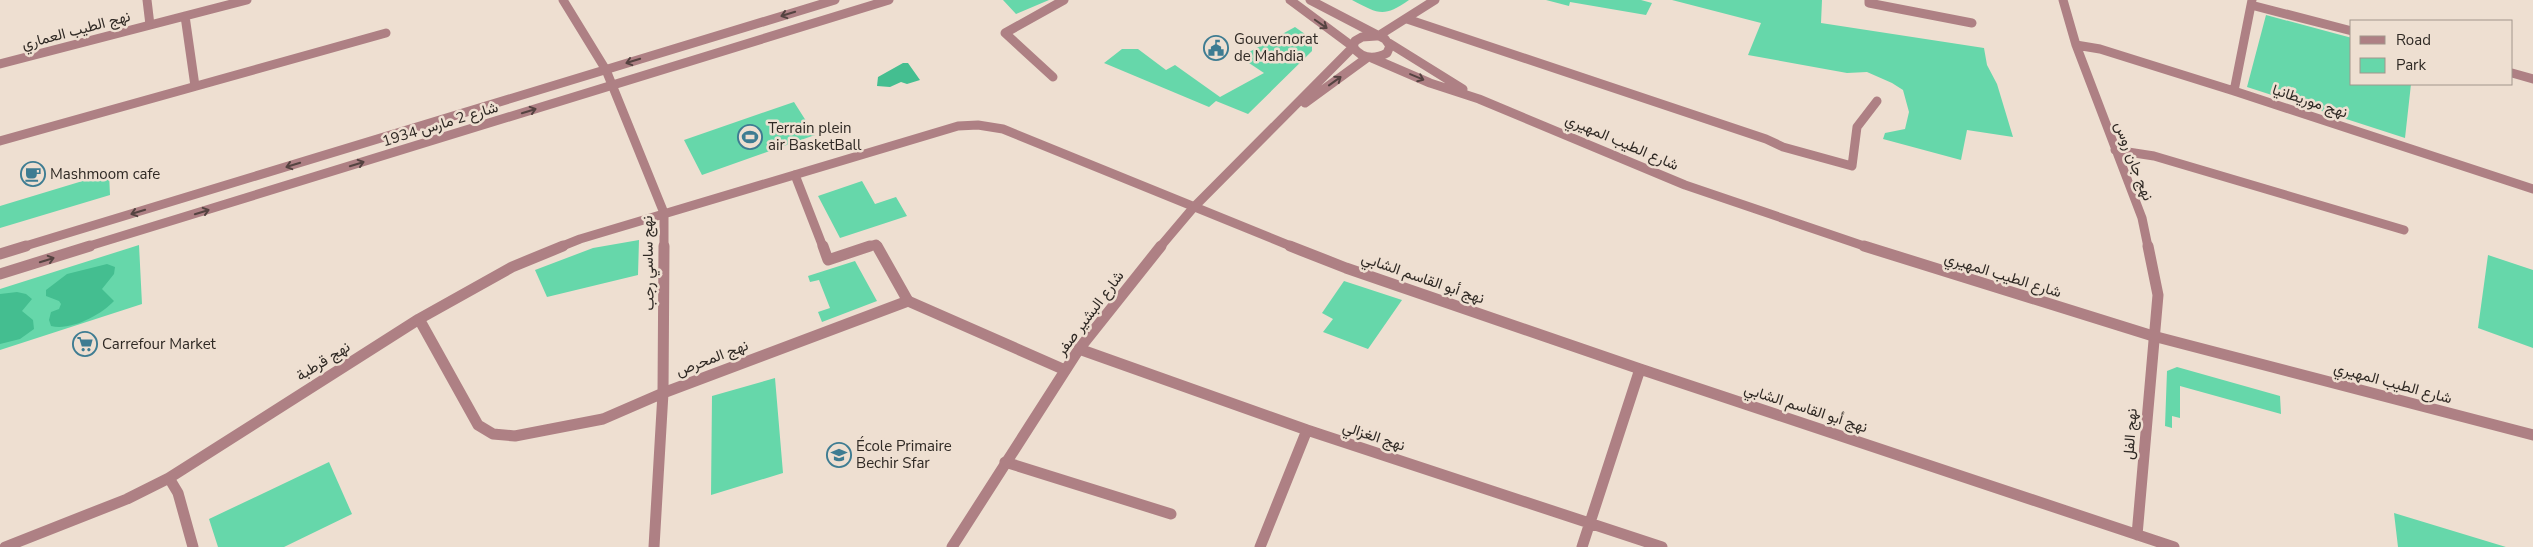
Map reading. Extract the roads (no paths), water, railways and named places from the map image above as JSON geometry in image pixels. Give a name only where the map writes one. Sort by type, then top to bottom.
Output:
[{"type":"street","points":[[148,0],[150,25]]},
{"type":"street","name":"نهج الطيب العماري","points":[[0,64],[246,0]]},
{"type":"street","name":"نهج ساسي رجب","points":[[563,0],[606,70],[664,213],[663,393],[654,547]]},
{"type":"street","name":"شارع 2 مارس 1934","points":[[0,254],[835,0]]},
{"type":"street","name":"شارع 2 مارس 1934","points":[[0,274],[889,0]]},
{"type":"street","points":[[1053,77],[1005,33],[1064,0]]},
{"type":"street","points":[[1290,0],[1302,11],[1353,47],[1355,41],[1362,37],[1377,36],[1435,0]]},
{"type":"street","points":[[1310,0],[1377,36]]},
{"type":"street","points":[[1869,0],[1869,2],[1972,23]]},
{"type":"street","name":"نهج جان روس","points":[[2063,0],[2076,45],[2142,218],[2158,295],[2153,336]]},
{"type":"street","points":[[2234,91],[2252,3],[2350,30]]},
{"type":"street","points":[[185,16],[194,86]]},
{"type":"street","points":[[1388,42],[1407,19]]},
{"type":"street","points":[[1407,19],[1757,136],[1783,147],[1852,166],[1856,127],[1877,101]]},
{"type":"street","points":[[0,141],[386,33]]},
{"type":"street","name":"شارع الطيب المهيري","points":[[1377,36],[1479,98]]},
{"type":"street","name":"شارع البشير صفر","points":[[1282,120],[1370,58],[1387,53],[1390,46],[1388,42]]},
{"type":"street","name":"نهج موريطانيا","points":[[2076,45],[2100,49],[2234,91],[2533,189]]},
{"type":"street","name":"شارع الطيب المهيري","points":[[1353,47],[1358,54],[1430,83],[1479,98],[1685,185],[1916,264],[2153,336],[2533,435]]},
{"type":"street","name":"شارع البشير صفر","points":[[952,547],[1079,349],[1130,283],[1194,208],[1353,47]]},
{"type":"street","points":[[2513,73],[2533,79]]},
{"type":"street","name":"نهج أبو القاسم الشابي","points":[[664,213],[795,176],[958,126],[978,125],[1003,129],[1346,268],[1640,369],[2174,547]]},
{"type":"street","points":[[2115,150],[2154,156],[2404,230]]},
{"type":"street","points":[[795,176],[828,260],[876,244],[908,301],[1065,370]]},
{"type":"street","name":"نهج قرطبة","points":[[5,547],[127,499],[169,478],[419,318],[512,267],[580,239],[664,213]]},
{"type":"street","name":"نهج المحرص","points":[[419,318],[478,426],[494,434],[515,436],[535,434],[603,419],[663,393],[908,301]]},
{"type":"street","name":"نهج الفل","points":[[2138,535],[2153,336]]},
{"type":"street","name":"نهج الغزالي","points":[[1079,349],[1308,430],[1662,547]]},
{"type":"street","points":[[1582,547],[1640,369]]},
{"type":"street","points":[[1260,547],[1308,430]]},
{"type":"street","points":[[1005,462],[1170,514]]},
{"type":"street","points":[[169,478],[178,493],[192,547]]},
{"type":"place","name":"Gouvernorat de Mahdia","points":[[1216,48]]},
{"type":"place","name":"Terrain plein air BasketBall","points":[[750,137]]},
{"type":"place","name":"Mashmoom cafe","points":[[33,174]]},
{"type":"place","name":"Carrefour Market","points":[[85,344]]},
{"type":"place","name":"École Primaire Bechir Sfar","points":[[839,455]]}]
